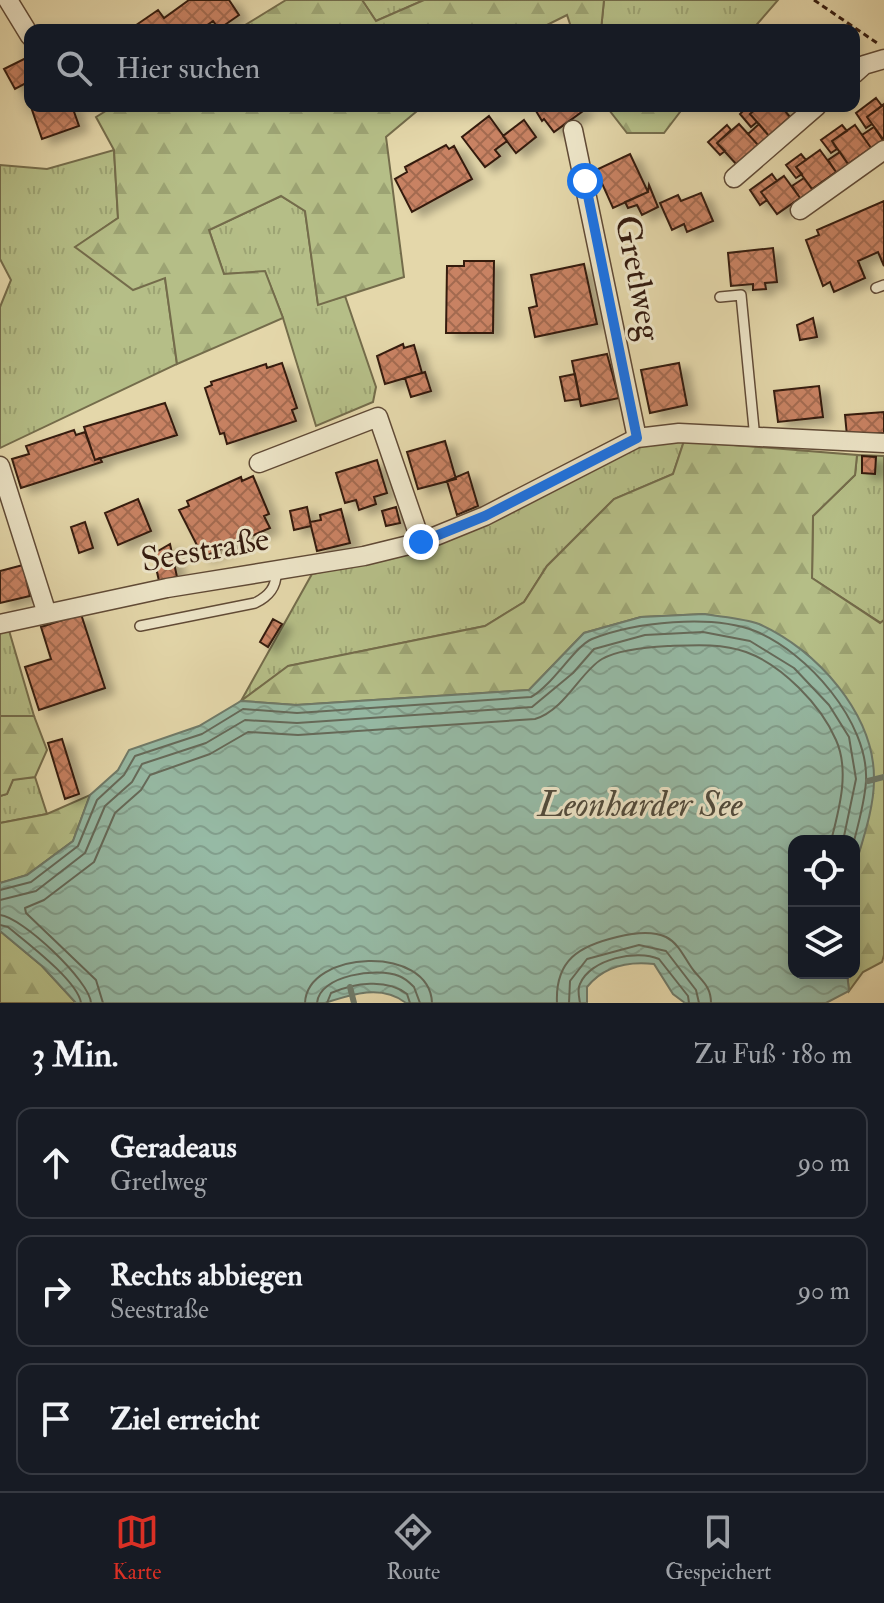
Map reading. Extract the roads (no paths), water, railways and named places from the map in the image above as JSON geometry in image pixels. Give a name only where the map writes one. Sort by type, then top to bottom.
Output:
[{"type":"street","points":[[8,0],[24,26]]},
{"type":"street","points":[[860,69],[884,59]]},
{"type":"street","points":[[734,178],[810,112]]},
{"type":"street","name":"Gretlweg","points":[[573,130],[637,438]]},
{"type":"street","points":[[800,210],[884,150]]},
{"type":"street","points":[[259,463],[378,417],[421,542]]},
{"type":"street","name":"Seestraße","points":[[0,624],[167,588],[276,571],[421,542],[485,516],[637,438],[679,433],[884,443]]},
{"type":"street","points":[[0,466],[47,614]]},
{"type":"lane","points":[[720,297],[741,295],[756,439]]},
{"type":"lane","points":[[140,626],[255,603],[266,598],[277,582],[276,571]]},
{"type":"water","name":"Leonharder See","points":[[704,614],[759,624],[780,635],[821,667],[853,708],[872,755],[874,780],[872,802],[860,849],[860,835],[788,835],[788,979],[848,979],[849,991],[826,1003],[685,1003],[673,994],[654,964],[644,963],[617,966],[601,974],[587,987],[587,1003],[406,1003],[387,994],[367,992],[325,1003],[76,1003],[42,966],[0,931],[0,883],[27,875],[73,841],[90,795],[118,770],[129,750],[199,726],[241,701],[296,705],[529,690],[584,633],[641,617]]},
{"type":"waterway","points":[[868,781],[884,777]]},
{"type":"waterway","points":[[350,987],[354,1003]]}]
